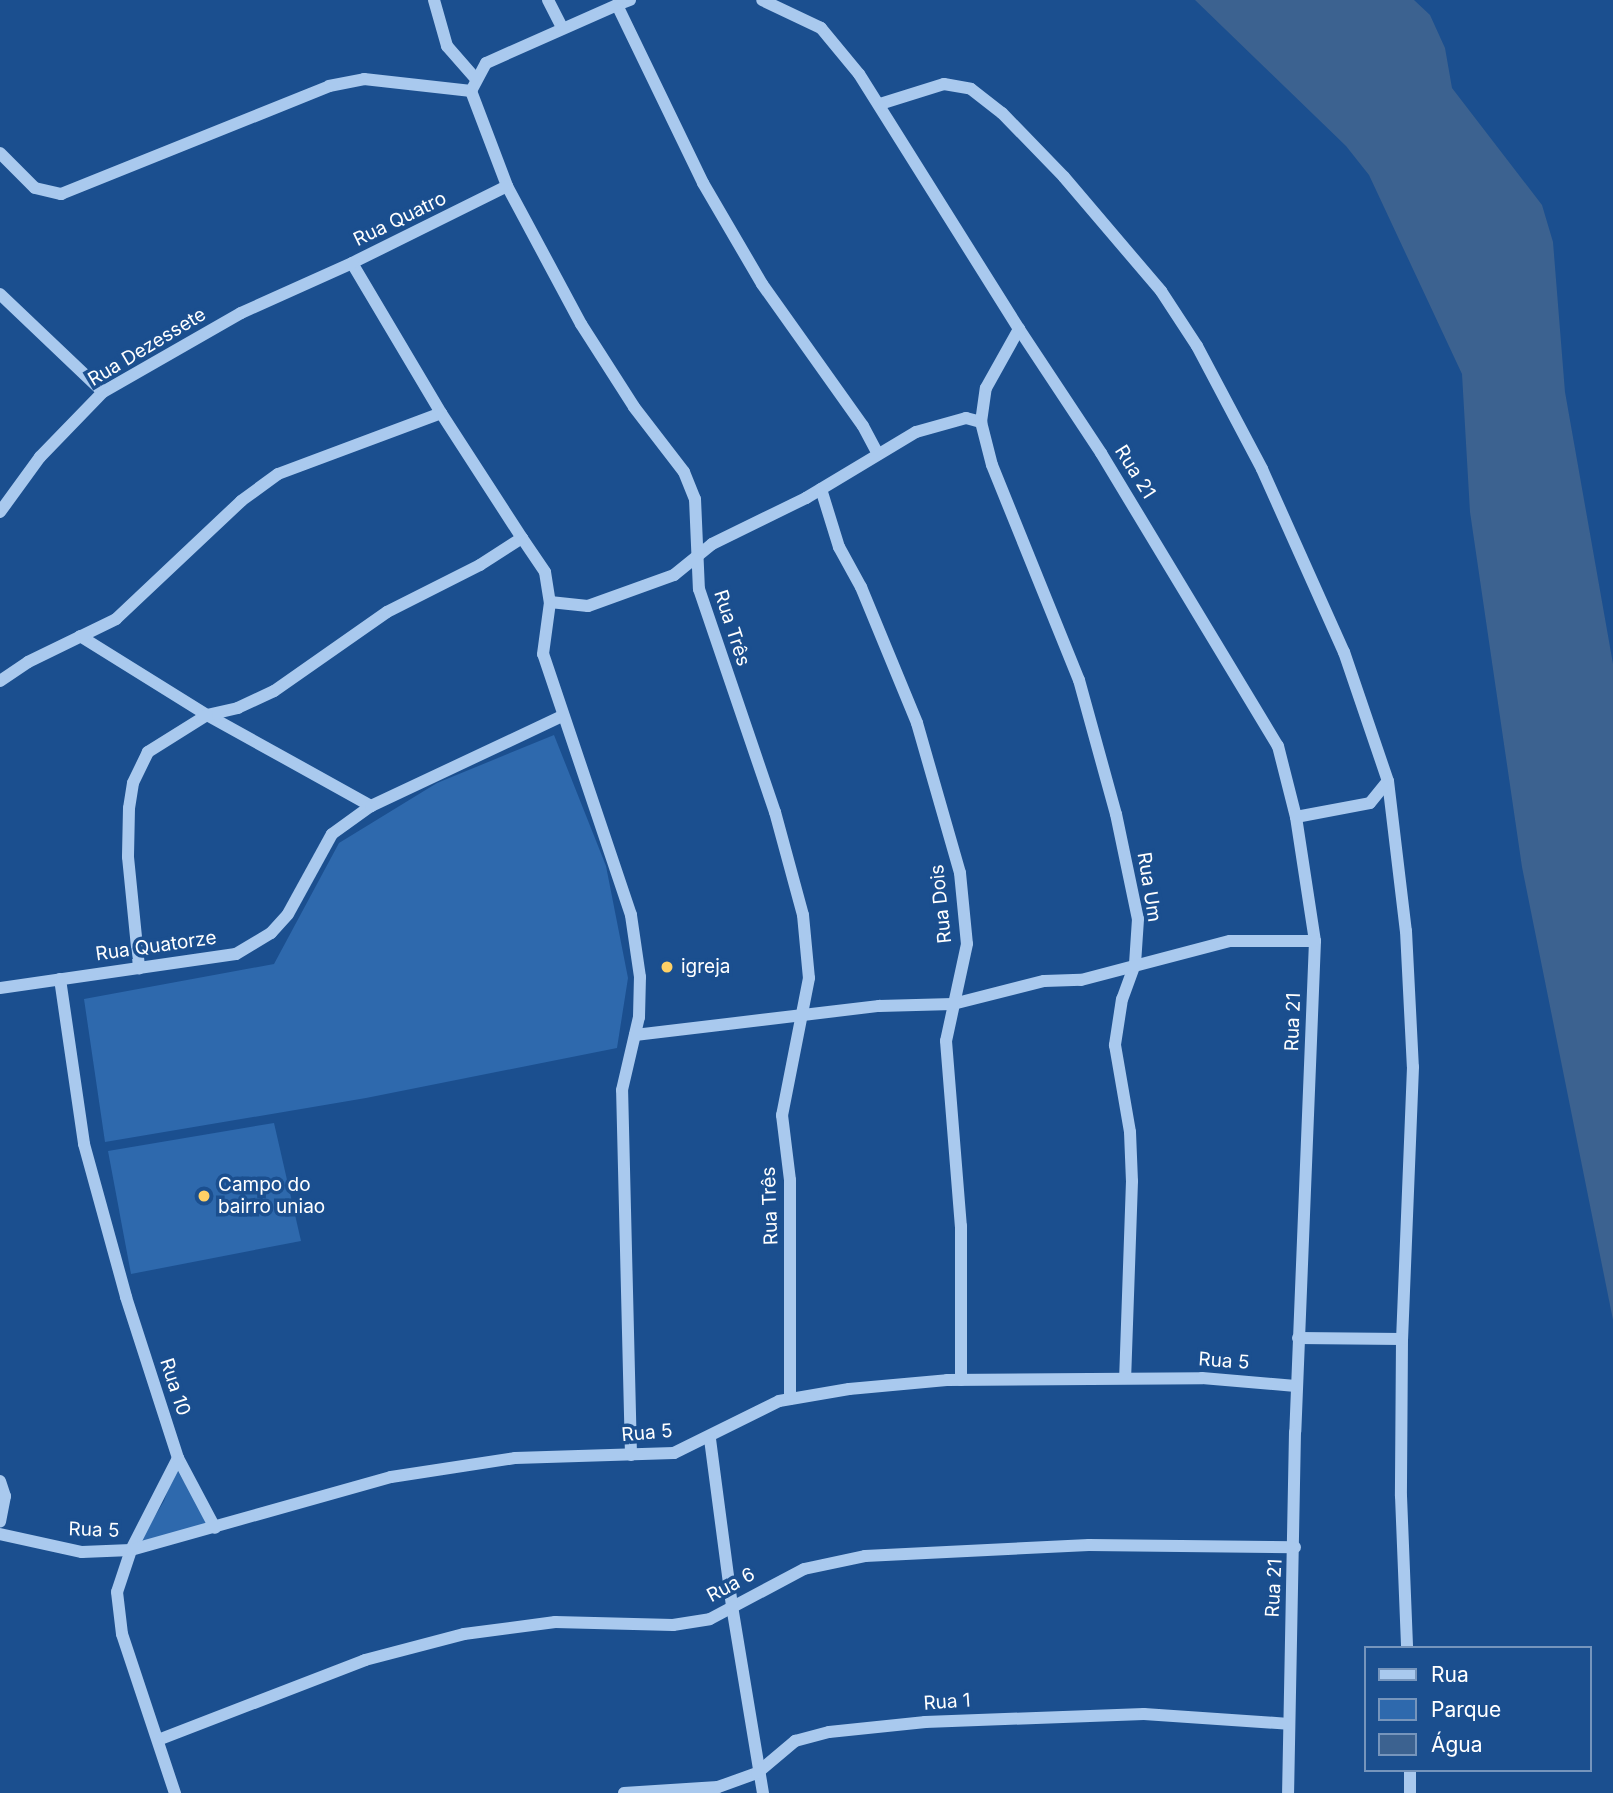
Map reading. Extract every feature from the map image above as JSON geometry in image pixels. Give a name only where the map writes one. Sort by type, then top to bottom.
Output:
[{"type":"street","points":[[434,0],[447,46],[475,78]]},
{"type":"street","points":[[548,0],[561,26]]},
{"type":"street","points":[[0,153],[36,188],[61,194],[329,86],[364,79],[471,91],[475,78],[486,63],[561,26],[630,0]]},
{"type":"street","name":"Rua 21","points":[[762,0],[821,28],[880,104],[1019,329],[1101,453],[1278,746],[1296,817],[1315,940],[1296,1386],[1295,1547],[1288,1793]]},
{"type":"street","points":[[617,5],[703,183],[762,284],[863,426],[878,454]]},
{"type":"street","points":[[880,104],[944,84],[971,89],[1002,113],[1064,177],[1161,291],[1197,346],[1262,469],[1344,652],[1388,781],[1406,931],[1413,1067],[1408,1270],[1402,1339],[1401,1496],[1407,1646]]},
{"type":"street","name":"Rua Três","points":[[471,91],[507,186],[581,324],[634,407],[684,472],[695,499],[699,533],[696,560],[699,589],[717,649],[775,812],[803,915],[809,978],[782,1115],[790,1180],[790,1399]]},
{"type":"street","name":"Rua Quatro","points":[[507,186],[352,263],[441,413],[545,572],[550,602]]},
{"type":"street","name":"Rua Dezessete","points":[[0,512],[40,457],[103,392],[241,313],[352,263]]},
{"type":"street","points":[[0,294],[103,392]]},
{"type":"street","points":[[631,1455],[622,1090],[635,1035],[640,977],[631,915],[542,654],[550,602],[588,606],[674,575],[696,560],[712,544],[821,489],[878,454],[937,424],[966,418],[981,422],[985,388],[1019,329]]},
{"type":"street","points":[[0,681],[134,605],[241,501],[278,474],[441,413]]},
{"type":"street","name":"Rua Um","points":[[981,422],[992,465],[1079,680],[1116,814],[1138,919],[1135,964],[1122,999],[1115,1045],[1130,1132],[1132,1181],[1125,1378]]},
{"type":"street","name":"Rua Dois","points":[[821,489],[839,547],[861,587],[917,723],[960,873],[967,944],[946,1041],[961,1226],[961,1380]]},
{"type":"street","points":[[139,968],[128,857],[133,783],[148,752],[207,715],[238,708],[274,691],[387,612],[475,568],[522,538]]},
{"type":"street","points":[[80,636],[207,715],[371,806]]},
{"type":"street","name":"Rua Quatorze","points":[[0,988],[236,954],[271,933],[288,914],[332,834],[371,806],[438,772],[533,733],[562,716]]},
{"type":"street","points":[[1296,817],[1370,803],[1388,781]]},
{"type":"street","points":[[635,1035],[801,1018],[879,1006],[953,1003],[1044,981],[1081,980],[1230,941],[1315,940]]},
{"type":"street","name":"Rua 10","points":[[60,979],[84,1144],[126,1297],[178,1458],[215,1528]]},
{"type":"street","points":[[1298,1338],[1402,1339]]},
{"type":"street","name":"Rua 5","points":[[0,1534],[82,1552],[131,1550],[391,1477],[515,1458],[674,1454],[790,1399],[961,1380],[1202,1378],[1296,1386]]},
{"type":"street","points":[[710,1439],[757,1773],[763,1793]]},
{"type":"street","points":[[175,1793],[122,1634],[117,1592],[131,1550],[178,1458]]},
{"type":"street","points":[[0,1481],[5,1496],[0,1522]]},
{"type":"street","name":"Rua 6","points":[[158,1740],[365,1660],[464,1634],[555,1622],[673,1625],[710,1619],[804,1569],[865,1556],[1089,1545],[1295,1547]]},
{"type":"street","name":"Rua 1","points":[[624,1793],[696,1792],[757,1773],[795,1741],[830,1732],[925,1722],[1144,1714],[1289,1724]]},
{"type":"street","points":[[1410,1772],[1410,1793]]},
{"type":"green space","points":[[554,735],[606,866],[628,978],[617,1048],[366,1098],[105,1142],[84,999],[274,964],[339,843],[437,783]]},
{"type":"green space","name":"Campo do bairro uniao","points":[[274,1123],[301,1241],[131,1274],[108,1151]]},
{"type":"green space","points":[[176,1468],[210,1526],[139,1543],[164,1501]]},
{"type":"water","points":[[1195,0],[1414,0],[1430,15],[1445,48],[1452,88],[1542,205],[1553,242],[1565,392],[1613,664],[1613,1320],[1522,867],[1470,512],[1462,374],[1369,175],[1346,146]]},
{"type":"place","name":"igreja","points":[[667,967]]},
{"type":"place","name":"Campo do bairro uniao","points":[[204,1196]]}]
